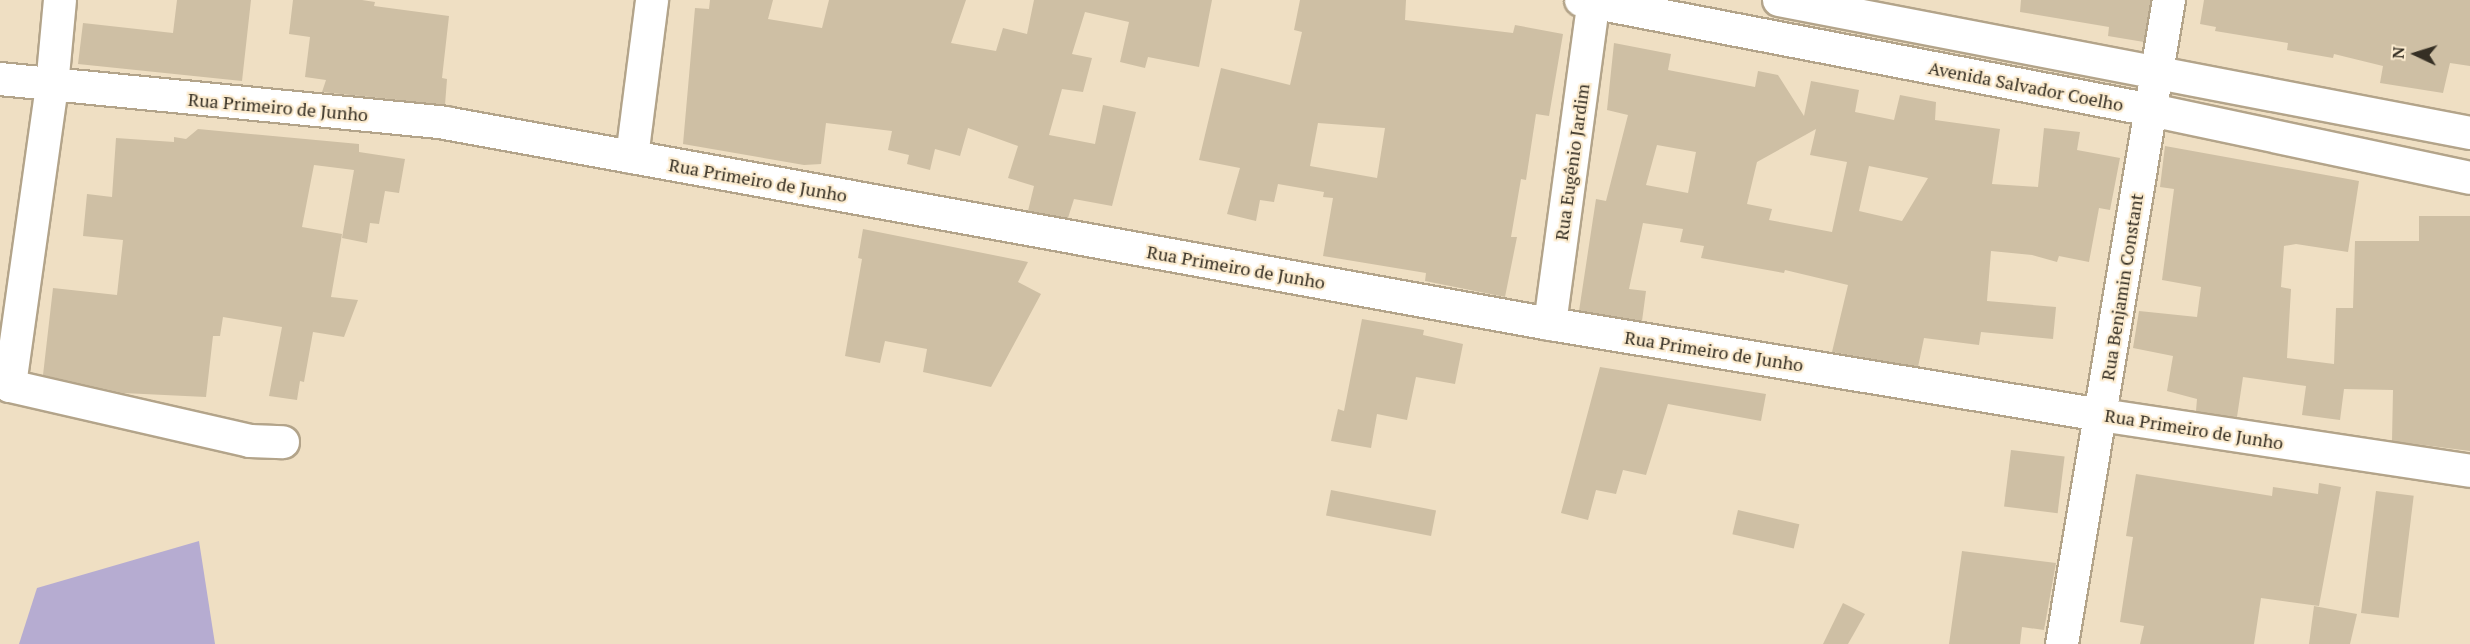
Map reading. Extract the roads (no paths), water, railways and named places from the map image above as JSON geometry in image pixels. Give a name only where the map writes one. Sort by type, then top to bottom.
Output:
[{"type":"street","points":[[60,0],[52,87],[10,387],[250,441],[283,442]]},
{"type":"street","points":[[632,157],[652,0]]},
{"type":"street","name":"Avenida Salvador Coelho","points":[[1779,0],[2470,133]]},
{"type":"street","name":"Rua Benjamin Constant","points":[[2062,644],[2169,0]]},
{"type":"street","name":"Avenida Salvador Coelho","points":[[1590,1],[2151,111],[2470,178]]},
{"type":"street","name":"Rua Eugênio Jardim","points":[[1550,324],[1590,1]]},
{"type":"street","name":"Rua Primeiro de Junho","points":[[0,79],[52,87],[445,123],[1550,324],[2101,415],[2470,471]]}]
